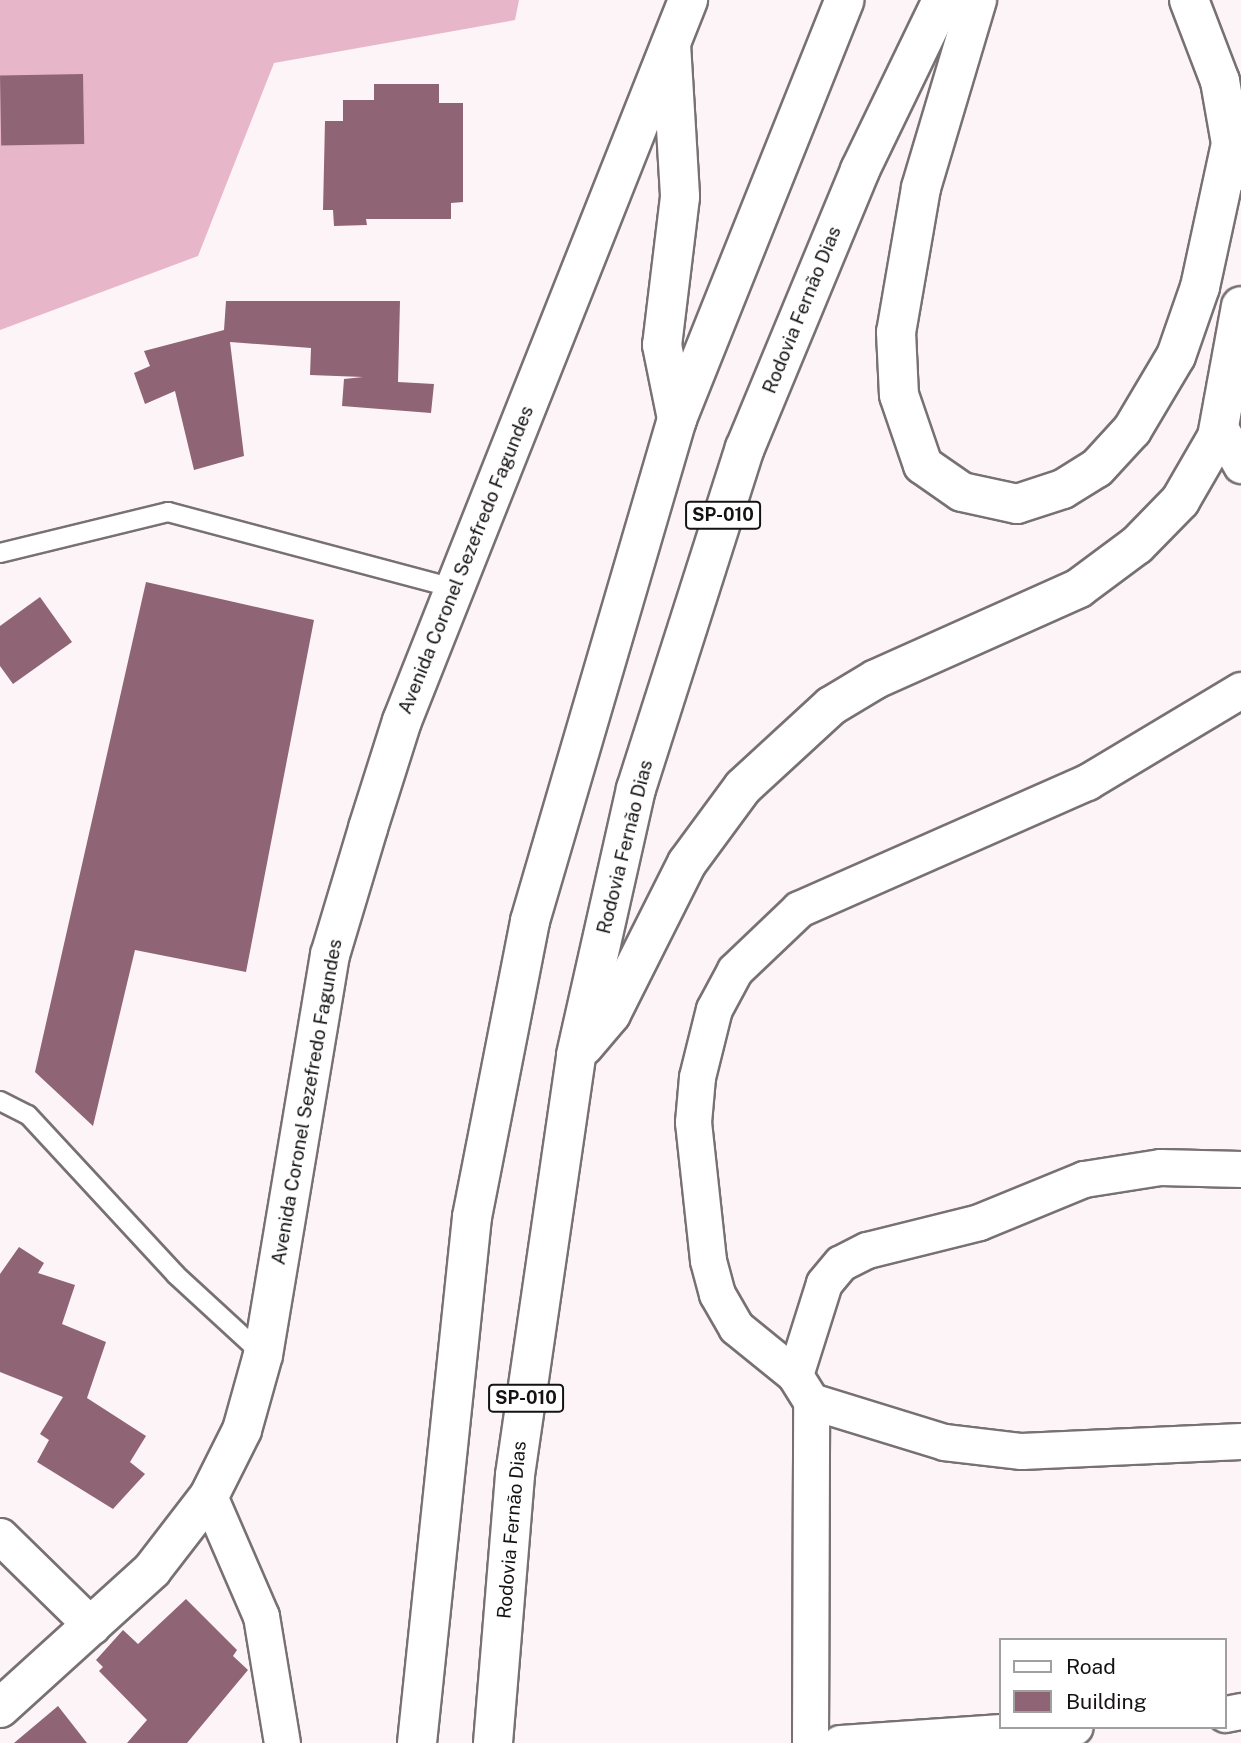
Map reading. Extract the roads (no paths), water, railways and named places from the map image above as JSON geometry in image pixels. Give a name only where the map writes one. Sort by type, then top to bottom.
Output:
[{"type":"main road","name":"Avenida Coronel Sezefredo Fagundes","points":[[0,1707],[152,1570],[209,1496],[243,1430],[263,1354],[330,955],[402,720],[688,0]]},
{"type":"main road","points":[[417,1743],[472,1217],[530,921],[677,419],[845,0]]},
{"type":"main road","name":"Rodovia Fernão Dias","points":[[494,1743],[515,1475],[576,1055],[636,789],[745,448],[860,170],[942,0]]},
{"type":"main road","points":[[977,0],[921,188],[896,332],[899,395],[923,465],[962,492],[1017,503],[1063,489],[1097,468],[1132,430],[1176,356],[1200,286],[1230,148]]},
{"type":"main road","points":[[1189,0],[1220,81],[1230,148],[1241,191]]},
{"type":"main road","points":[[671,44],[680,197],[662,345],[677,419]]},
{"type":"main road","points":[[576,1055],[611,1014],[687,863],[743,787],[831,706],[876,679],[1079,588],[1137,545],[1180,501],[1219,426],[1241,306]]},
{"type":"street","points":[[1219,426],[1241,465]]},
{"type":"street","points":[[1241,691],[1087,782],[799,909],[735,970],[714,1009],[697,1077],[693,1122],[704,1234],[717,1293],[736,1327],[803,1388],[944,1442],[1021,1451],[1241,1441]]},
{"type":"street","points":[[810,1743],[803,1388],[824,1283],[850,1258],[979,1222],[1084,1179],[1160,1167],[1241,1168]]},
{"type":"street","points":[[209,1496],[261,1616],[282,1743]]},
{"type":"street","points":[[0,1536],[92,1626]]},
{"type":"street","points":[[840,1743],[1045,1729]]},
{"type":"lane","points":[[0,553],[169,512],[454,588]]},
{"type":"lane","points":[[0,1101],[28,1115],[176,1275],[263,1354]]}]
